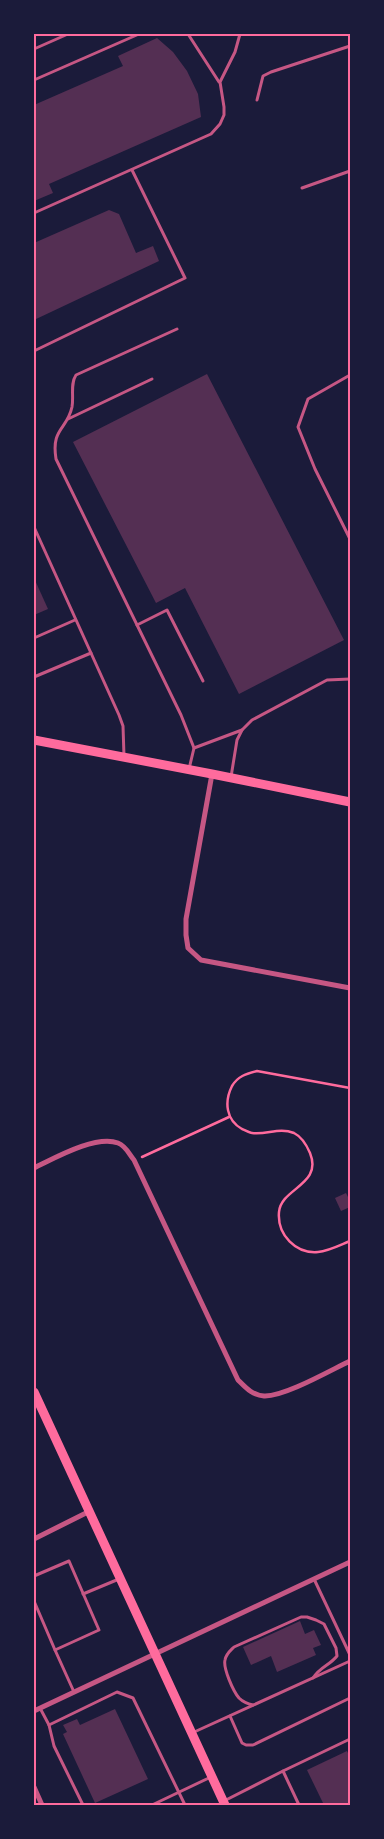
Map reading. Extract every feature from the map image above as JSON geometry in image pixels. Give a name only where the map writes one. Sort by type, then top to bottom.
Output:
[{"type":"main road","points":[[34,740],[350,802]]},
{"type":"main road","points":[[34,1392],[119,1579],[225,1803]]},
{"type":"street","points":[[212,774],[186,920],[188,948],[201,960],[350,988]]},
{"type":"street","points":[[34,1168],[83,1146],[104,1142],[118,1143],[125,1148],[134,1160],[238,1380],[250,1392],[264,1396],[281,1393],[350,1361]]},
{"type":"street","points":[[34,1538],[88,1512]]},
{"type":"street","points":[[34,1711],[350,1562]]},
{"type":"street","points":[[34,1787],[42,1805]]},
{"type":"lane","points":[[34,49],[68,34]]},
{"type":"lane","points":[[34,80],[139,34]]},
{"type":"lane","points":[[34,214],[211,134],[220,124],[224,115],[224,107],[220,82],[188,34]]},
{"type":"lane","points":[[220,82],[235,52],[240,34]]},
{"type":"lane","points":[[257,100],[262,76],[350,46]]},
{"type":"lane","points":[[34,351],[185,278],[132,170]]},
{"type":"lane","points":[[302,188],[350,171]]},
{"type":"lane","points":[[177,329],[76,375],[72,384],[72,406],[67,419],[57,433],[54,447],[56,459],[181,715],[194,748],[189,769]]},
{"type":"lane","points":[[350,375],[308,399],[298,427],[315,469],[350,539]]},
{"type":"lane","points":[[67,419],[152,379]]},
{"type":"lane","points":[[34,527],[123,726],[124,757]]},
{"type":"lane","points":[[137,625],[167,610],[203,681]]},
{"type":"lane","points":[[34,638],[76,620]]},
{"type":"lane","points":[[34,677],[91,653]]},
{"type":"lane","points":[[194,748],[242,730],[262,714],[327,680],[350,679]]},
{"type":"lane","points":[[231,778],[237,740],[242,730]]},
{"type":"lane","points":[[34,1576],[69,1561],[99,1630],[55,1650]]},
{"type":"lane","points":[[83,1594],[119,1579]]},
{"type":"lane","points":[[314,1579],[350,1656]]},
{"type":"lane","points":[[34,1601],[74,1692]]},
{"type":"lane","points":[[254,1705],[247,1704],[236,1694],[224,1668],[224,1660],[227,1654],[234,1647],[301,1618],[316,1620],[324,1624],[336,1648],[337,1656],[332,1662],[319,1669],[313,1678]]},
{"type":"lane","points":[[192,1734],[350,1661]]},
{"type":"lane","points":[[49,1725],[117,1692],[134,1698],[186,1805]]},
{"type":"lane","points":[[230,1716],[242,1743],[253,1745],[350,1698]]},
{"type":"lane","points":[[40,1708],[49,1725],[54,1746],[83,1805]]},
{"type":"lane","points":[[225,1803],[283,1771],[350,1739]]},
{"type":"lane","points":[[283,1771],[299,1805]]},
{"type":"lane","points":[[152,1805],[212,1777]]},
{"type":"path","points":[[350,1088],[257,1071],[246,1074],[236,1080],[230,1090],[228,1108],[229,1118],[236,1126],[251,1133],[278,1130],[294,1133],[306,1144],[312,1160],[311,1172],[306,1182],[294,1189],[278,1211],[281,1228],[289,1243],[308,1252],[320,1252],[350,1241]]},
{"type":"path","points":[[134,1160],[229,1118]]},
{"type":"building","points":[[157,38],[173,52],[187,71],[198,94],[201,117],[49,184],[53,193],[34,201],[34,105],[123,66],[118,56]]},
{"type":"building","points":[[109,210],[119,214],[136,253],[153,246],[159,261],[34,320],[34,243]]},
{"type":"building","points":[[207,374],[344,640],[239,694],[185,588],[156,603],[73,442]]},
{"type":"building","points":[[34,578],[48,609],[34,615]]},
{"type":"building","points":[[346,1193],[350,1201],[350,1207],[341,1211],[335,1198]]},
{"type":"building","points":[[300,1621],[305,1634],[314,1630],[321,1645],[313,1648],[316,1655],[277,1672],[271,1656],[251,1665],[243,1647]]},
{"type":"building","points":[[115,1709],[148,1779],[95,1803],[63,1734],[67,1732],[63,1725],[77,1719],[80,1725]]},
{"type":"building","points":[[347,1751],[350,1757],[350,1805],[324,1805],[307,1770]]}]
